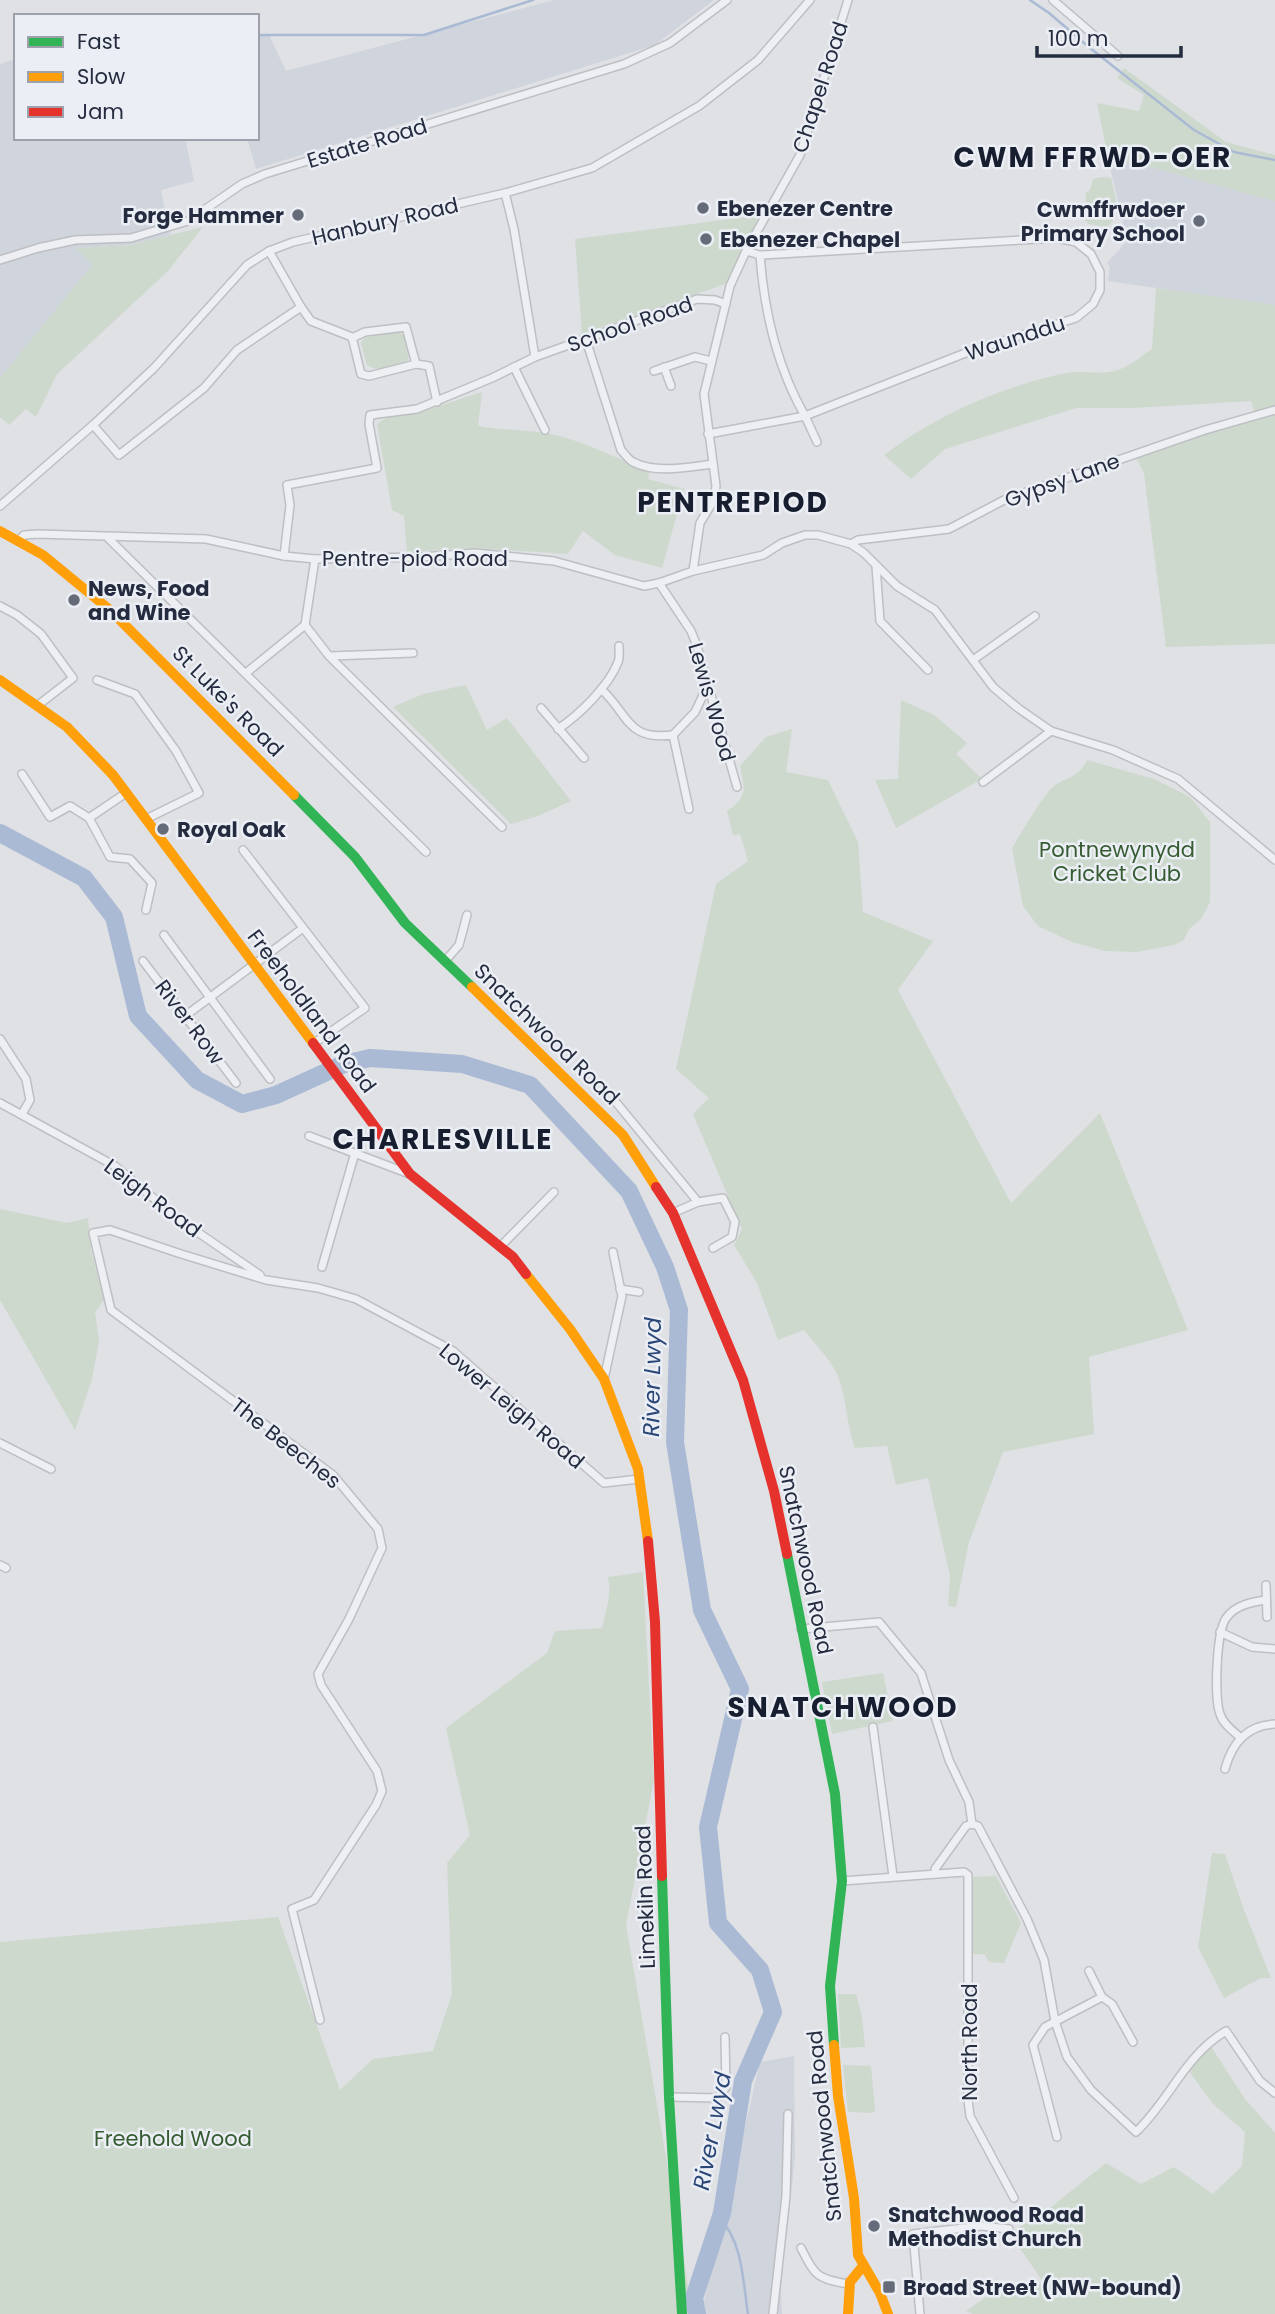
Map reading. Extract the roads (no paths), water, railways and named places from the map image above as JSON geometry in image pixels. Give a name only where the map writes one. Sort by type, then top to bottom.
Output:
[{"type":"main road","name":"St Luke's Road","points":[[0,531],[43,555],[110,610],[355,857],[405,923],[445,961]]},
{"type":"main road","name":"Freeholdland Road","points":[[0,680],[67,727],[113,775],[410,1174],[513,1258],[570,1329],[604,1379],[639,1479]]},
{"type":"main road","name":"Snatchwood Road","points":[[445,961],[575,1085],[623,1135],[673,1213],[743,1380],[774,1491],[835,1794],[842,1881],[830,1986],[838,2096],[854,2198],[858,2255],[880,2293],[888,2314]]},
{"type":"main road","name":"Limekiln Road","points":[[639,1479],[648,1538],[654,1622],[669,2097],[682,2314]]},
{"type":"main road","points":[[848,2314],[848,2284],[853,2273],[863,2266]]},
{"type":"street","name":"Estate Road","points":[[0,260],[75,240],[131,238],[188,221],[242,184],[265,174],[624,64],[670,43],[727,0]]},
{"type":"street","name":"Hanbury Road","points":[[0,506],[154,368],[247,265],[269,251],[293,242],[505,193],[592,168],[699,106],[758,60],[810,0]]},
{"type":"street","name":"Chapel Road","points":[[693,571],[700,523],[714,500],[716,486],[704,394],[730,286],[746,251],[800,155],[848,0]]},
{"type":"street","points":[[1053,0],[1118,56]]},
{"type":"street","points":[[505,193],[514,229],[535,357]]},
{"type":"street","name":"Waunddu","points":[[708,434],[805,416],[968,352],[1076,318],[1093,304],[1100,290],[1100,272],[1091,254],[1076,242],[1057,237],[760,255],[746,251]]},
{"type":"street","points":[[269,251],[312,321],[352,338],[365,332],[407,327],[416,364]]},
{"type":"street","points":[[760,255],[772,331],[789,388],[817,442]]},
{"type":"street","name":"School Road","points":[[284,556],[290,505],[287,485],[377,468],[369,424],[370,415],[416,409],[437,402],[535,357],[697,299],[715,299],[726,303]]},
{"type":"street","points":[[93,425],[119,455],[204,388],[237,350],[301,307]]},
{"type":"street","points":[[352,338],[361,374],[369,376],[416,364],[429,366],[437,402]]},
{"type":"street","points":[[583,339],[587,343],[621,450],[633,462],[675,468],[713,464]]},
{"type":"street","points":[[654,371],[695,357],[711,360]]},
{"type":"street","points":[[514,367],[545,429]]},
{"type":"street","points":[[664,367],[671,386]]},
{"type":"street","name":"Gypsy Lane","points":[[847,544],[858,540],[949,529],[1006,499],[1205,430],[1275,410]]},
{"type":"street","name":"Pentre-piod Road","points":[[18,541],[24,535],[38,534],[206,539],[284,556],[315,559],[475,554],[554,561],[644,586],[693,571],[763,555],[782,543],[805,535],[818,535],[847,544],[897,586],[935,610],[993,687],[1051,731],[1113,750],[1178,779],[1275,860]]},
{"type":"street","points":[[108,538],[426,852]]},
{"type":"street","points":[[246,673],[305,625],[315,559]]},
{"type":"street","points":[[876,566],[880,621],[928,670]]},
{"type":"street","name":"Lewis Wood","points":[[659,583],[691,631],[737,787]]},
{"type":"street","points":[[0,606],[17,615],[41,634],[73,678],[37,706]]},
{"type":"street","points":[[973,660],[1035,616]]},
{"type":"street","points":[[305,625],[329,656],[502,827]]},
{"type":"street","points":[[558,729],[572,720],[601,689],[619,661],[619,646]]},
{"type":"street","points":[[329,656],[413,653]]},
{"type":"street","points":[[97,680],[135,694],[176,751],[199,793],[146,819]]},
{"type":"street","points":[[601,689],[634,730],[646,736],[673,735],[695,712],[707,686]]},
{"type":"street","points":[[541,708],[584,758]]},
{"type":"street","points":[[983,782],[1051,731]]},
{"type":"street","points":[[673,735],[689,809]]},
{"type":"street","points":[[22,774],[50,817],[69,806],[89,818],[110,857],[130,859],[152,883],[146,910]]},
{"type":"street","points":[[89,818],[126,793]]},
{"type":"street","points":[[243,850],[365,1009],[313,1044]]},
{"type":"street","points":[[445,961],[459,945],[467,915]]},
{"type":"street","points":[[185,1016],[303,928]]},
{"type":"street","points":[[164,935],[270,1079]]},
{"type":"street","name":"River Row","points":[[143,961],[236,1083]]},
{"type":"street","points":[[0,1039],[26,1079],[30,1100],[22,1114]]},
{"type":"street","points":[[615,1101],[698,1202]]},
{"type":"street","name":"Leigh Road","points":[[0,1103],[115,1166],[180,1220],[266,1280]]},
{"type":"street","points":[[309,1136],[410,1174]]},
{"type":"street","points":[[322,1267],[355,1153]]},
{"type":"street","points":[[500,1247],[554,1192]]},
{"type":"street","points":[[673,1213],[698,1202],[723,1198],[735,1222],[732,1237],[713,1248]]},
{"type":"street","name":"The Beeches","points":[[266,1280],[110,1230],[93,1233],[111,1310],[333,1475],[378,1529],[382,1548],[349,1619],[318,1674],[321,1685],[377,1771],[382,1791],[376,1805],[314,1900],[292,1909],[320,2020]]},
{"type":"street","points":[[604,1379],[622,1296],[613,1252]]},
{"type":"street","name":"Lower Leigh Road","points":[[266,1280],[318,1287],[356,1299],[453,1351],[604,1483],[639,1479]]},
{"type":"street","points":[[621,1289],[639,1292]]},
{"type":"street","points":[[0,1443],[51,1469]]},
{"type":"street","points":[[1266,1585],[1267,1617]]},
{"type":"street","points":[[1241,1738],[1225,1724],[1219,1712],[1220,1632],[1226,1617],[1234,1610],[1250,1602],[1266,1600]]},
{"type":"street","points":[[801,1629],[879,1622],[921,1672],[949,1760],[969,1802],[972,1824]]},
{"type":"street","points":[[1220,1632],[1252,1647],[1275,1649]]},
{"type":"street","points":[[1225,1769],[1228,1756],[1241,1738],[1262,1725],[1275,1724]]},
{"type":"street","points":[[873,1727],[893,1876]]},
{"type":"street","points":[[842,1881],[936,1874],[935,1869],[966,1826],[978,1826],[1027,1919],[1044,1960],[1055,2021],[1068,2057],[1091,2090],[1136,2132],[1154,2116],[1186,2068],[1207,2044],[1226,2031],[1260,2081],[1275,2093]]},
{"type":"street","name":"North Road","points":[[936,1874],[964,1872],[968,1875],[970,2116],[1014,2198]]},
{"type":"street","points":[[1089,1971],[1102,1997],[1112,2004],[1133,2042]]},
{"type":"street","points":[[1057,2137],[1032,2045],[1045,2027],[1102,1997]]},
{"type":"street","points":[[669,2097],[718,2098],[726,2087],[725,2037]]},
{"type":"street","points":[[773,2314],[786,2196],[788,2114]]},
{"type":"street","points":[[920,2314],[913,2234],[981,2226],[1009,2229]]},
{"type":"street","points":[[801,2248],[814,2273],[830,2281],[848,2284]]},
{"type":"waterway","points":[[259,35],[424,35],[533,0]]},
{"type":"waterway","points":[[1030,0],[1194,130],[1234,152],[1275,160]]},
{"type":"waterway","name":"River Lwyd","points":[[0,833],[84,878],[114,917],[138,1016],[197,1080],[242,1104],[276,1095],[344,1064],[370,1058],[462,1064],[530,1085],[629,1191],[665,1267],[679,1310],[675,1442],[702,1610],[740,1689],[708,1827],[718,1923],[760,1970],[773,2012],[743,2081],[722,2213],[694,2298],[697,2314]]},
{"type":"waterway","points":[[720,2219],[728,2228],[738,2251],[748,2314]]},
{"type":"place","name":"Ebenezer Centre","points":[[703,208]]},
{"type":"place","name":"Forge Hammer","points":[[298,215]]},
{"type":"place","name":"Cwmffrwdoer Primary School","points":[[1199,221]]},
{"type":"place","name":"Ebenezer Chapel","points":[[706,239]]},
{"type":"place","name":"News, Food and Wine","points":[[74,600]]},
{"type":"place","name":"Royal Oak","points":[[163,829]]},
{"type":"place","name":"Snatchwood Road Methodist Church","points":[[874,2226]]},
{"type":"place","name":"Broad Street (NW-bound)","points":[[889,2287]]},
{"type":"district","name":"CWM FFRWD-OER","points":[[1093,157]]},
{"type":"district","name":"PENTREPIOD","points":[[733,502]]},
{"type":"district","name":"CHARLESVILLE","points":[[443,1139]]},
{"type":"district","name":"SNATCHWOOD","points":[[843,1707]]},
{"type":"park label","name":"Pontnewynydd Cricket Club","points":[[1117,861]]},
{"type":"park label","name":"Freehold Wood","points":[[173,2138]]}]
